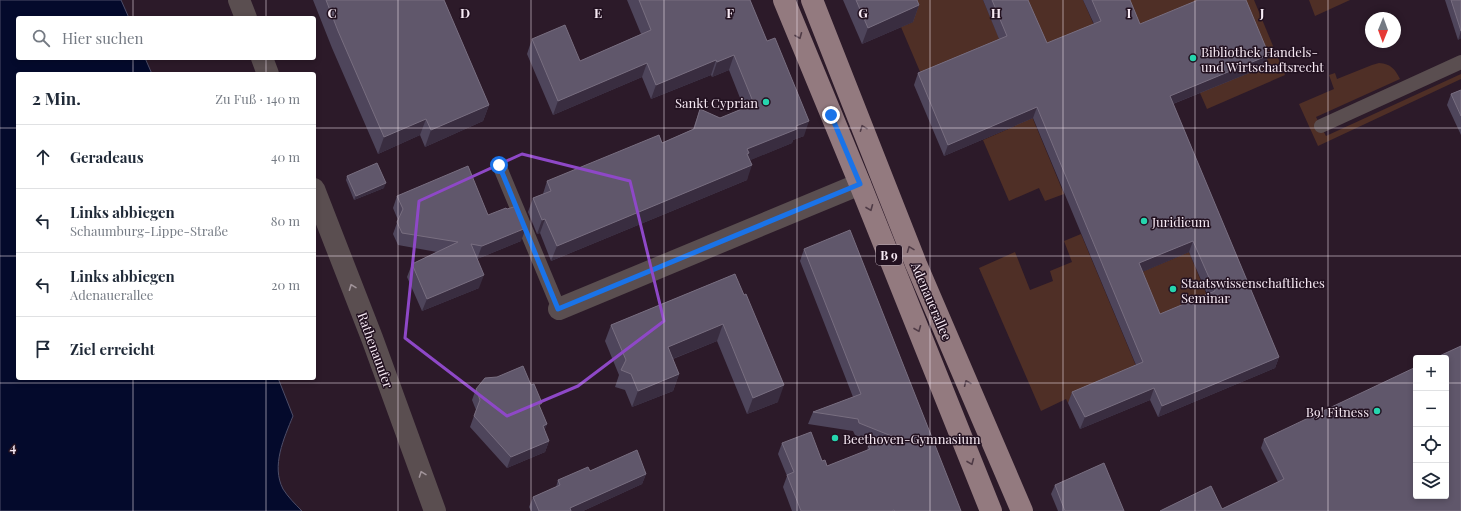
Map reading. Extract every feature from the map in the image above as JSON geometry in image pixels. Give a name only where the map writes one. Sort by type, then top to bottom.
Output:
[{"type":"main road","name":"Adenauerallee","points":[[784,0],[860,184],[991,511]]},
{"type":"main road","name":"Adenauerallee","points":[[812,0],[916,264],[1022,511]]},
{"type":"street","points":[[239,0],[245,16]]},
{"type":"street","points":[[263,60],[267,72]]},
{"type":"street","points":[[558,309],[860,184]]},
{"type":"street","name":"Rathenauufer","points":[[316,194],[372,338],[435,511]]},
{"type":"lane","points":[[1321,126],[1461,62]]},
{"type":"lane","points":[[499,165],[558,309]]},
{"type":"highlighted area","points":[[522,154],[630,181],[664,321],[578,386],[507,416],[405,338],[419,201]]},
{"type":"shaded area","points":[[903,0],[983,0],[1012,69],[924,81],[901,27],[913,22]]},
{"type":"shaded area","points":[[1019,0],[1083,0],[1097,32],[1042,55]]},
{"type":"shaded area","points":[[1121,0],[1222,0],[1136,36]]},
{"type":"shaded area","points":[[1237,0],[1254,0],[1285,75],[1207,109],[1200,93]]},
{"type":"shaded area","points":[[1309,0],[1350,0],[1315,16]]},
{"type":"shaded area","points":[[1379,63],[1392,68],[1400,79],[1316,117],[1326,136],[1461,74],[1461,79],[1318,146],[1299,104],[1334,89],[1329,75],[1335,73],[1337,79]]},
{"type":"shaded area","points":[[1026,102],[1064,194],[1045,201],[1039,188],[1009,201],[983,140],[1015,126]]},
{"type":"shaded area","points":[[1081,234],[1139,373],[1068,403],[1066,399],[1041,411],[979,268],[1015,252],[1030,290],[1053,281],[1050,271],[1072,262],[1064,241]]},
{"type":"shaded area","points":[[1189,252],[1210,303],[1156,326],[1135,275]]},
{"type":"water","points":[[0,0],[121,0],[128,16],[16,16],[16,60],[146,60],[151,72],[16,72],[16,380],[279,380],[293,416],[280,452],[278,471],[283,489],[302,511],[0,511]]},
{"type":"building","points":[[326,0],[444,0],[489,105],[431,130],[426,119],[384,137]]},
{"type":"building","points":[[639,0],[750,0],[767,41],[775,38],[809,121],[796,126],[797,129],[747,149],[749,153],[747,154],[752,165],[557,246],[545,219],[542,220],[533,198],[551,191],[547,181],[659,135],[662,143],[694,129],[700,109],[720,118],[754,104],[734,55],[717,62],[716,60],[656,85],[647,63],[558,101],[532,39],[565,25],[580,61],[651,30]]},
{"type":"building","points":[[856,0],[917,0],[919,5],[868,28]]},
{"type":"building","name":"Juridicum","points":[[992,0],[1028,0],[1047,43],[1101,21],[1092,0],[1130,0],[1140,24],[1198,0],[1246,0],[1269,55],[1170,96],[1279,357],[1162,406],[1154,388],[1085,417],[1072,392],[1143,362],[1037,107],[948,145],[918,73],[1007,36]],"holes":[[[1193,241],[1215,291],[1160,314],[1139,263]]]},
{"type":"building","points":[[1451,0],[1461,0],[1461,31]]},
{"type":"building","points":[[1461,90],[1461,116],[1451,94]]},
{"type":"building","points":[[377,163],[386,183],[356,196],[347,176]]},
{"type":"building","points":[[468,166],[488,215],[506,208],[517,206],[526,228],[482,246],[471,244],[484,275],[427,299],[412,264],[458,242],[402,233],[397,222],[403,209],[397,196]]},
{"type":"building","points":[[850,230],[961,511],[801,511],[787,475],[794,472],[782,443],[811,432],[822,461],[825,460],[827,466],[870,449],[868,446],[894,437],[859,423],[858,419],[813,412],[861,394],[804,249]]},
{"type":"building","points":[[735,274],[744,295],[746,294],[784,385],[753,398],[723,324],[668,347],[679,374],[638,391],[631,374],[621,370],[626,360],[611,325]]},
{"type":"building","name":"B9! Fitness","points":[[1461,346],[1461,511],[1160,511],[1211,486],[1222,509],[1284,479],[1264,439],[1413,368],[1413,499],[1449,499],[1449,355],[1442,355]]},
{"type":"building","points":[[523,366],[531,385],[534,384],[542,403],[539,405],[547,424],[543,426],[549,441],[511,457],[474,416],[480,400],[476,389],[485,378],[497,377]]},
{"type":"building","points":[[637,450],[646,474],[570,508],[571,511],[539,511],[533,497],[560,485],[558,480],[588,467],[590,471]]},
{"type":"building","points":[[1104,463],[1124,511],[1065,511],[1055,485]]},
{"type":"place","name":"Bibliothek Handels- und Wirtschaftsrecht","points":[[1193,58]]},
{"type":"place","name":"Sankt Cyprian","points":[[766,102]]},
{"type":"place","name":"Juridicum","points":[[1144,221]]},
{"type":"place","name":"Staatswissenschaftliches Seminar","points":[[1173,289]]},
{"type":"place","name":"B9! Fitness","points":[[1377,411]]},
{"type":"place","name":"Beethoven-Gymnasium","points":[[835,438]]},
{"type":"route","points":[[499,165],[558,309],[860,184],[831,115]]}]
